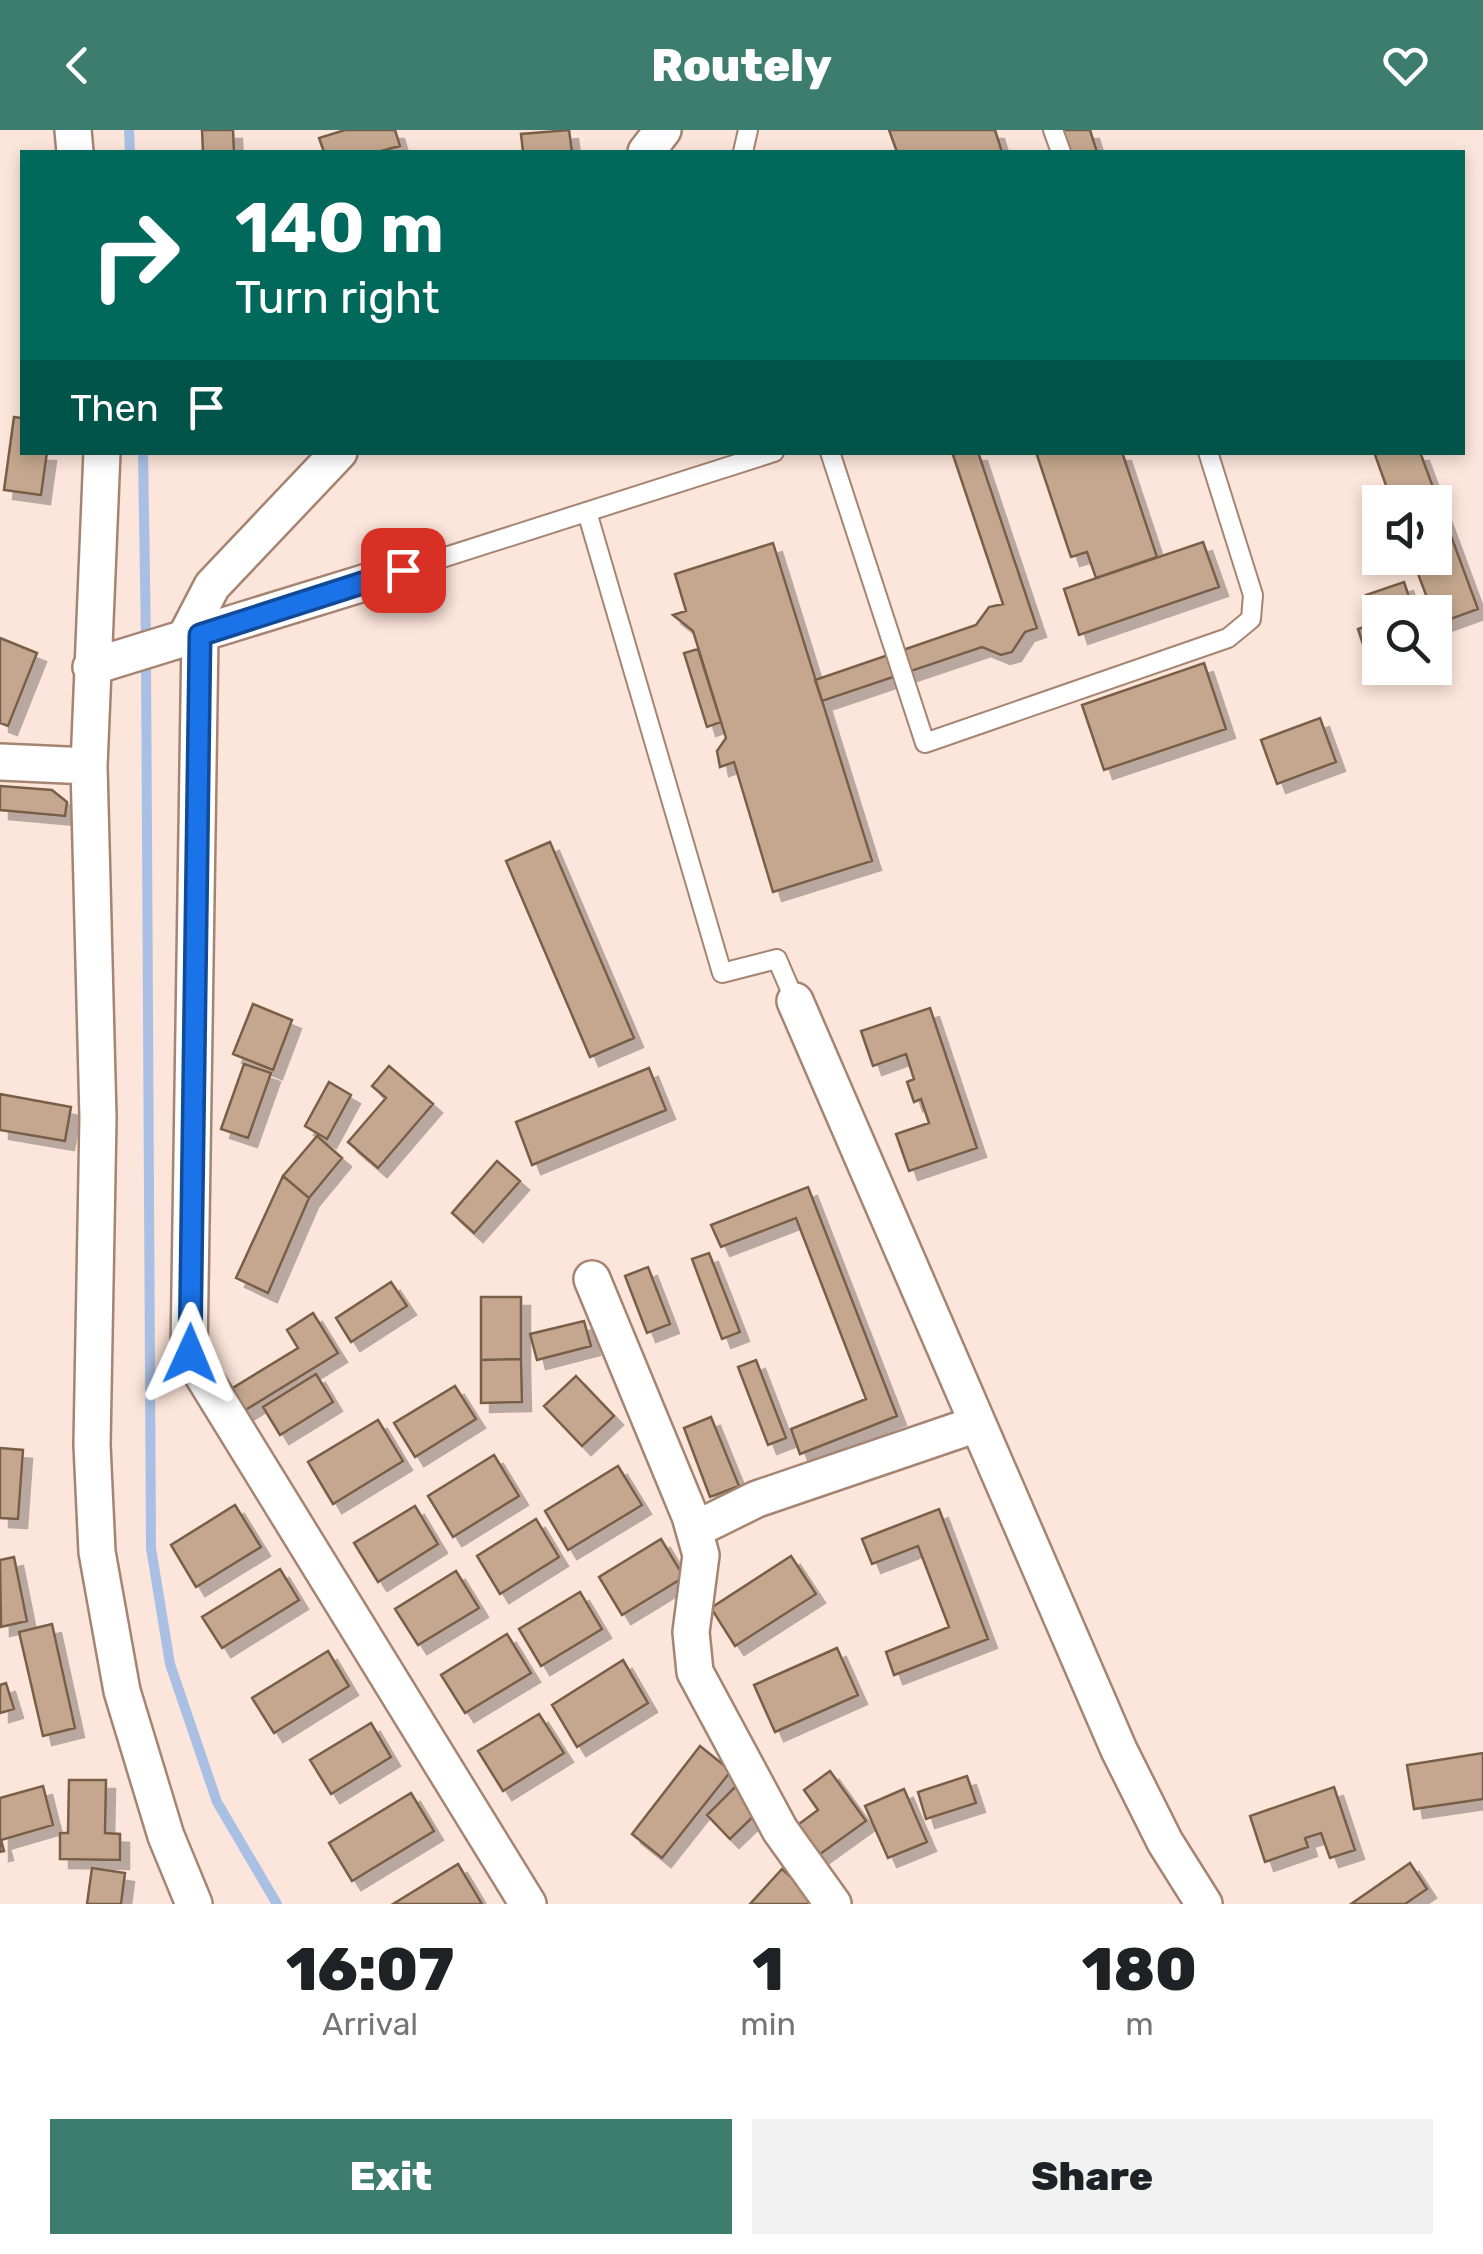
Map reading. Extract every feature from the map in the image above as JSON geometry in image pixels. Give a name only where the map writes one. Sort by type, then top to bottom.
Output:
[{"type":"street","points":[[648,150],[663,130]]},
{"type":"street","points":[[102,455],[106,663],[90,766],[98,1118],[92,1445],[97,1552],[122,1691],[166,1836],[194,1904]]},
{"type":"street","points":[[336,455],[212,586],[180,641],[190,1354],[528,1904]]},
{"type":"street","points":[[106,663],[366,582]]},
{"type":"street","points":[[0,762],[90,766]]},
{"type":"street","points":[[795,1001],[1120,1750],[1165,1842],[1204,1904]]},
{"type":"street","points":[[592,1278],[701,1554],[691,1632],[695,1672],[780,1830],[832,1904]]},
{"type":"street","points":[[694,1530],[758,1499],[977,1424]]},
{"type":"lane","points":[[366,582],[765,455]]},
{"type":"lane","points":[[831,455],[925,743],[1228,638],[1251,619],[1253,595],[1209,455]]},
{"type":"lane","points":[[587,512],[722,973],[777,960],[795,1001]]},
{"type":"building","points":[[202,130],[233,130],[234,150],[203,150]]},
{"type":"building","points":[[345,130],[395,130],[400,146],[385,150],[323,150],[319,138]]},
{"type":"building","points":[[569,130],[572,150],[523,150],[521,134]]},
{"type":"building","points":[[889,130],[995,130],[1001,150],[896,150]]},
{"type":"building","points":[[1062,130],[1090,130],[1096,150],[1069,150]]},
{"type":"building","points":[[14,417],[20,418],[20,455],[47,455],[41,495],[4,490]]},
{"type":"building","points":[[953,455],[979,455],[1037,628],[1025,632],[1012,652],[1001,655],[982,647],[822,701],[815,680],[976,625],[989,607],[1003,604]]},
{"type":"building","points":[[1037,455],[1123,455],[1157,557],[1096,578],[1087,552],[1071,557]]},
{"type":"building","points":[[1375,455],[1421,455],[1432,485],[1386,485]]},
{"type":"building","points":[[1452,539],[1478,609],[1452,619],[1452,595],[1426,595],[1418,575],[1452,575]]},
{"type":"building","points":[[1203,542],[1219,587],[1079,635],[1064,589]]},
{"type":"building","points":[[773,543],[872,861],[773,892],[734,762],[720,767],[717,751],[726,738],[693,631],[673,615],[686,611],[675,574]]},
{"type":"building","points":[[1404,582],[1408,595],[1366,595]]},
{"type":"building","points":[[0,638],[37,653],[8,726],[0,723]]},
{"type":"building","points":[[698,649],[721,722],[707,727],[684,653]]},
{"type":"building","points":[[1204,663],[1226,729],[1104,770],[1082,705]]},
{"type":"building","points":[[1320,718],[1336,762],[1277,784],[1261,740]]},
{"type":"building","points":[[0,786],[52,790],[67,802],[65,816],[0,810]]},
{"type":"building","points":[[550,842],[634,1038],[590,1057],[506,861]]},
{"type":"building","points":[[253,1004],[292,1020],[273,1070],[233,1054]]},
{"type":"building","points":[[930,1008],[977,1148],[909,1171],[896,1134],[929,1123],[921,1099],[914,1102],[907,1082],[914,1079],[906,1054],[873,1066],[861,1031]]},
{"type":"building","points":[[244,1064],[271,1073],[248,1138],[221,1129]]},
{"type":"building","points":[[389,1066],[433,1104],[378,1168],[348,1142],[386,1098],[372,1086]]},
{"type":"building","points":[[649,1068],[666,1110],[532,1165],[516,1122]]},
{"type":"building","points":[[329,1082],[351,1095],[327,1139],[305,1126]]},
{"type":"building","points":[[0,1094],[71,1107],[65,1141],[0,1130]]},
{"type":"building","points":[[317,1136],[342,1158],[309,1198],[283,1176]]},
{"type":"building","points":[[497,1161],[520,1181],[474,1233],[452,1213]]},
{"type":"building","points":[[283,1176],[309,1198],[268,1293],[236,1278]]},
{"type":"building","points":[[808,1187],[897,1416],[800,1454],[791,1429],[866,1399],[796,1218],[721,1247],[711,1225]]},
{"type":"building","points":[[709,1253],[740,1332],[722,1339],[692,1259]]},
{"type":"building","points":[[648,1267],[670,1324],[647,1333],[625,1276]]},
{"type":"building","points":[[391,1282],[407,1306],[351,1342],[336,1318]]},
{"type":"building","points":[[481,1297],[521,1297],[521,1359],[481,1360]]},
{"type":"building","points":[[313,1313],[338,1353],[231,1419],[218,1397],[298,1348],[287,1330]]},
{"type":"building","points":[[584,1321],[591,1346],[537,1360],[530,1334]]},
{"type":"building","points":[[521,1359],[522,1402],[481,1403],[481,1360]]},
{"type":"building","points":[[756,1360],[786,1438],[768,1445],[738,1367]]},
{"type":"building","points":[[316,1374],[333,1402],[280,1435],[263,1407]]},
{"type":"building","points":[[576,1376],[614,1416],[582,1446],[544,1406]]},
{"type":"building","points":[[455,1386],[476,1419],[415,1457],[394,1423]]},
{"type":"building","points":[[711,1417],[739,1486],[710,1497],[684,1428]]},
{"type":"building","points":[[378,1420],[403,1461],[333,1504],[308,1462]]},
{"type":"building","points":[[0,1448],[23,1450],[18,1519],[0,1518]]},
{"type":"building","points":[[494,1455],[519,1496],[453,1537],[428,1496]]},
{"type":"building","points":[[618,1466],[642,1505],[568,1550],[545,1511]]},
{"type":"building","points":[[235,1505],[261,1547],[196,1587],[171,1545]]},
{"type":"building","points":[[415,1506],[438,1544],[378,1582],[354,1543]]},
{"type":"building","points":[[939,1509],[988,1639],[894,1675],[886,1652],[949,1627],[918,1546],[872,1564],[862,1539]]},
{"type":"building","points":[[536,1519],[559,1557],[500,1594],[477,1556]]},
{"type":"building","points":[[661,1539],[684,1577],[622,1615],[599,1577]]},
{"type":"building","points":[[791,1556],[816,1594],[735,1646],[711,1608]]},
{"type":"building","points":[[14,1557],[27,1621],[1,1627],[0,1560]]},
{"type":"building","points":[[280,1569],[299,1600],[222,1648],[202,1617]]},
{"type":"building","points":[[456,1571],[479,1608],[418,1645],[395,1609]]},
{"type":"building","points":[[580,1592],[602,1629],[541,1666],[519,1629]]},
{"type":"building","points":[[52,1624],[75,1728],[43,1736],[19,1632]]},
{"type":"building","points":[[507,1634],[531,1673],[465,1713],[441,1675]]},
{"type":"building","points":[[837,1648],[858,1695],[775,1732],[754,1685]]},
{"type":"building","points":[[328,1651],[349,1686],[274,1733],[252,1698]]},
{"type":"building","points":[[623,1660],[648,1703],[577,1747],[552,1705]]},
{"type":"building","points":[[6,1683],[14,1709],[0,1713],[0,1685]]},
{"type":"building","points":[[539,1714],[564,1753],[503,1791],[478,1751]]},
{"type":"building","points":[[371,1723],[391,1757],[331,1794],[310,1760]]},
{"type":"building","points":[[700,1746],[731,1771],[662,1858],[632,1834]]},
{"type":"building","points":[[1483,1753],[1483,1799],[1414,1809],[1407,1765]]},
{"type":"building","points":[[830,1771],[866,1821],[809,1862],[788,1832],[818,1810],[804,1790]]},
{"type":"building","points":[[967,1776],[976,1803],[926,1819],[918,1792]]},
{"type":"building","points":[[69,1780],[106,1780],[105,1833],[120,1834],[120,1860],[60,1859],[60,1833],[68,1833]]},
{"type":"building","points":[[43,1786],[53,1825],[1,1840],[4,1851],[0,1852],[0,1798]]},
{"type":"building","points":[[735,1787],[759,1811],[730,1839],[707,1815]]},
{"type":"building","points":[[1334,1787],[1355,1850],[1330,1858],[1321,1833],[1305,1838],[1308,1847],[1265,1862],[1250,1816]]},
{"type":"building","points":[[904,1789],[927,1842],[888,1858],[865,1806]]},
{"type":"building","points":[[411,1793],[434,1831],[352,1881],[329,1843]]},
{"type":"building","points":[[1410,1863],[1427,1889],[1405,1904],[1351,1904]]},
{"type":"building","points":[[458,1864],[482,1904],[393,1904]]},
{"type":"building","points":[[92,1868],[125,1873],[121,1904],[87,1904]]},
{"type":"building","points":[[782,1869],[816,1900],[812,1904],[750,1904]]},
{"type":"waterway","points":[[129,130],[130,150]]},
{"type":"waterway","points":[[143,455],[146,641]]},
{"type":"waterway","points":[[146,658],[151,1548],[170,1664],[217,1802],[277,1904]]},
{"type":"route","points":[[190,1354],[200,635],[403,570]]}]
